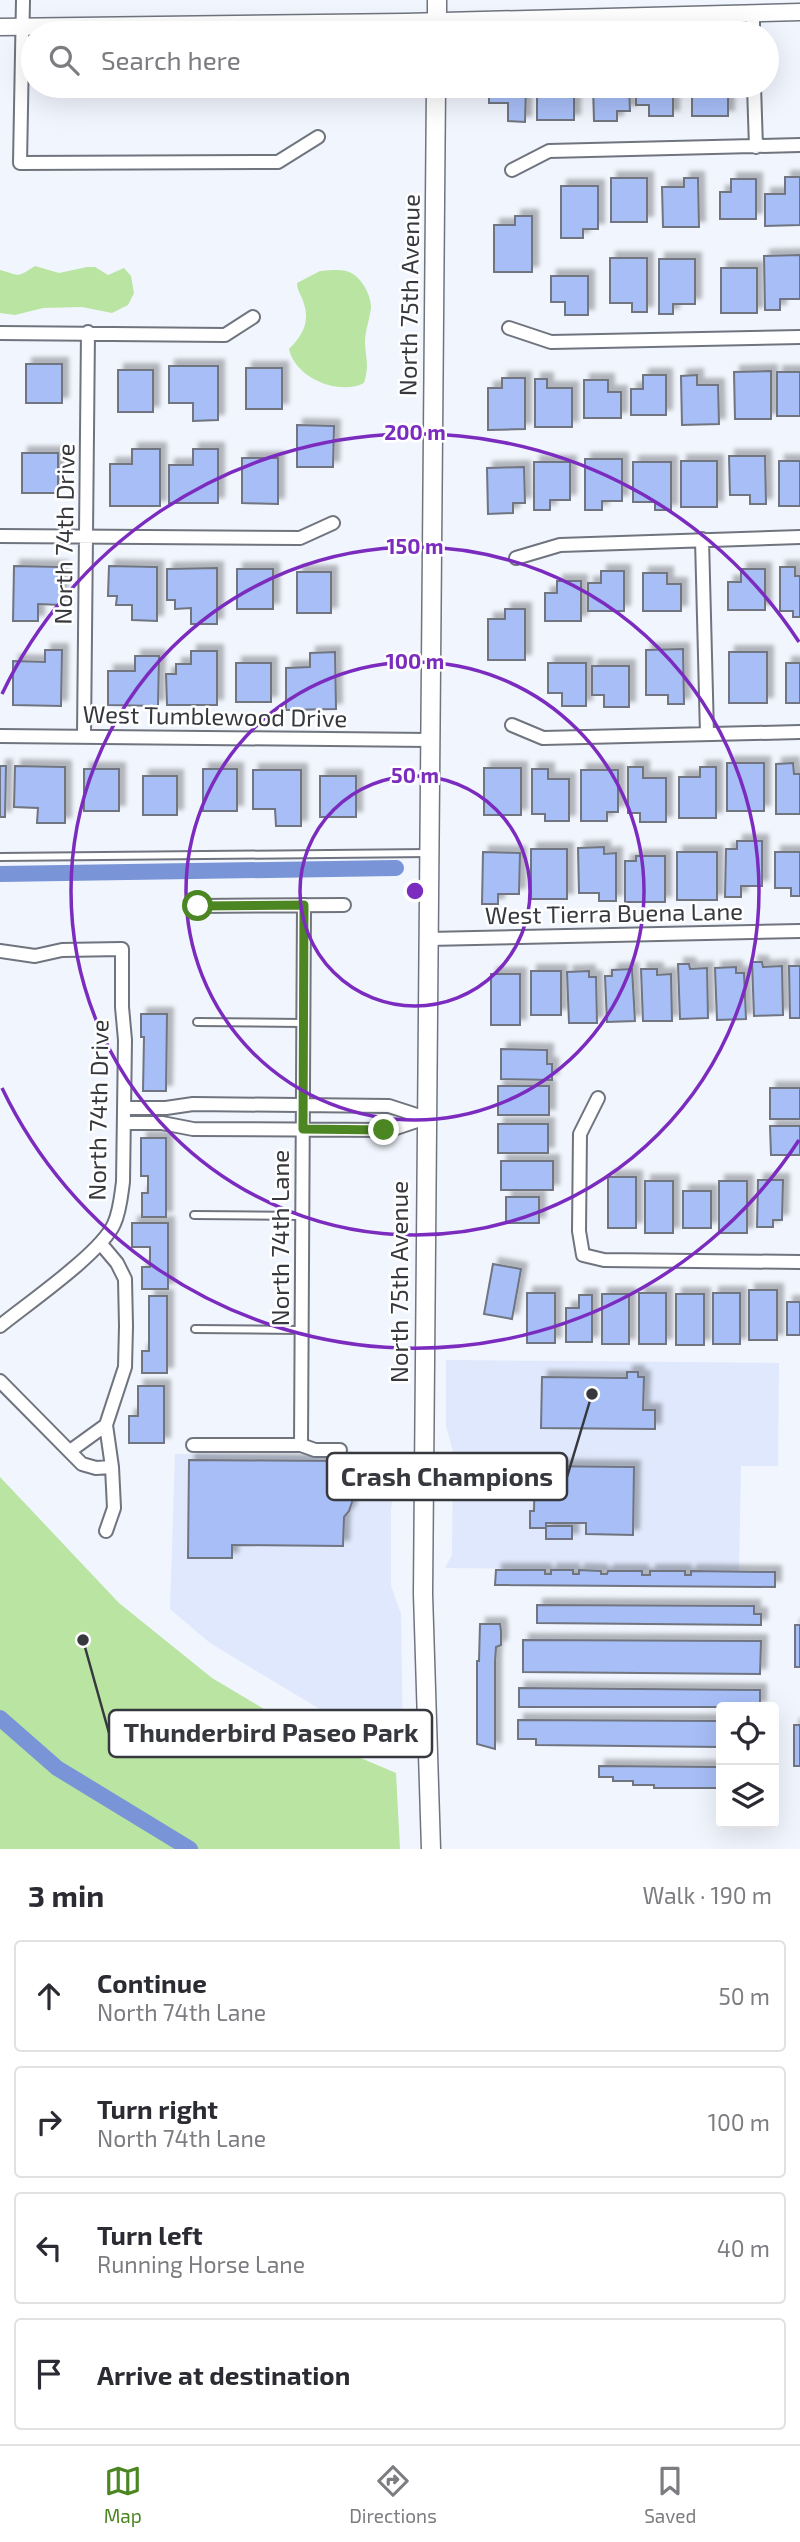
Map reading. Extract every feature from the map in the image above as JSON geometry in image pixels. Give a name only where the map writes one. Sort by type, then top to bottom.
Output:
[{"type":"main road","points":[[437,0],[437,21]]},
{"type":"main road","name":"North 75th Avenue","points":[[431,1849],[423,1600],[436,98]]},
{"type":"street","points":[[23,0],[23,21]]},
{"type":"street","points":[[572,21],[800,12]]},
{"type":"street","points":[[753,13],[753,21]]},
{"type":"street","points":[[0,27],[21,27]]},
{"type":"street","points":[[21,98],[20,163],[278,162],[318,137]]},
{"type":"street","points":[[754,98],[756,147]]},
{"type":"street","points":[[512,170],[549,151],[800,145]]},
{"type":"street","points":[[0,333],[225,335],[253,317]]},
{"type":"street","points":[[509,328],[551,342],[800,337]]},
{"type":"street","name":"North 74th Drive","points":[[84,736],[88,332]]},
{"type":"street","points":[[0,536],[300,538],[333,523]]},
{"type":"street","points":[[516,558],[560,545],[800,537]]},
{"type":"street","points":[[702,539],[707,734]]},
{"type":"street","points":[[512,725],[543,738],[800,732]]},
{"type":"street","name":"West Tumblewood Drive","points":[[0,736],[430,740]]},
{"type":"street","name":"North 74th Lane","points":[[301,1445],[304,905]]},
{"type":"street","points":[[198,906],[344,905]]},
{"type":"street","name":"West Tierra Buena Lane","points":[[428,939],[800,931]]},
{"type":"street","name":"North 74th Drive","points":[[0,951],[35,956],[62,950],[122,948],[125,1108],[120,1203],[114,1225],[101,1244]]},
{"type":"street","points":[[598,1098],[580,1133],[579,1231],[583,1255],[604,1260],[800,1262]]},
{"type":"street","points":[[125,1108],[166,1108],[193,1104],[388,1106],[426,1118]]},
{"type":"street","points":[[192,1129],[193,1104]]},
{"type":"street","points":[[124,1123],[162,1123],[192,1129],[390,1130],[426,1118]]},
{"type":"street","points":[[0,1326],[101,1244],[121,1271],[125,1279],[125,1367],[106,1426],[114,1508],[106,1531]]},
{"type":"street","points":[[0,1381],[82,1464],[96,1468],[112,1467]]},
{"type":"street","points":[[70,1451],[106,1426]]},
{"type":"street","points":[[193,1445],[301,1445],[315,1450],[340,1450]]},
{"type":"lane","points":[[0,857],[429,853]]},
{"type":"lane","points":[[197,1022],[303,1023]]},
{"type":"lane","points":[[194,1215],[302,1216]]},
{"type":"lane","points":[[195,1329],[301,1330]]},
{"type":"shaded area","points":[[446,1360],[779,1363],[778,1466],[741,1466],[739,1571],[445,1568],[452,1555],[453,1451],[446,1426]]},
{"type":"shaded area","points":[[175,1454],[401,1457],[391,1509],[391,1586],[401,1614],[403,1751],[388,1750],[210,1643],[170,1609]]},
{"type":"green space","points":[[35,266],[59,273],[95,267],[108,275],[124,268],[131,276],[134,293],[128,305],[112,313],[82,307],[43,308],[15,315],[0,313],[0,270],[18,275]]},
{"type":"green space","points":[[320,271],[347,271],[358,277],[371,302],[365,340],[366,376],[364,383],[354,386],[331,386],[319,382],[300,368],[289,349],[301,334],[306,317],[297,283]]},
{"type":"green space","points":[[0,1477],[119,1603],[212,1678],[309,1736],[396,1773],[400,1849],[0,1849]]},
{"type":"building","points":[[489,98],[526,98],[525,122],[508,121],[508,103],[489,103]]},
{"type":"building","points":[[537,98],[574,98],[574,120],[537,120]]},
{"type":"building","points":[[593,98],[629,98],[630,111],[617,111],[617,121],[594,121]]},
{"type":"building","points":[[636,98],[673,98],[673,116],[649,116],[649,105],[636,105]]},
{"type":"building","points":[[692,98],[728,98],[728,116],[692,116]]},
{"type":"building","points":[[785,177],[800,177],[800,225],[765,226],[765,194],[785,194]]},
{"type":"building","points":[[611,178],[647,178],[647,222],[611,222]]},
{"type":"building","points":[[684,178],[698,178],[699,227],[663,227],[662,187],[684,187]]},
{"type":"building","points":[[731,179],[756,179],[756,219],[720,219],[720,192],[731,192]]},
{"type":"building","points":[[561,186],[598,186],[598,229],[583,229],[583,238],[561,238]]},
{"type":"building","points":[[515,216],[532,216],[532,272],[494,272],[494,225],[515,225]]},
{"type":"building","points":[[800,255],[800,299],[780,299],[780,310],[765,310],[764,256]]},
{"type":"building","points":[[610,258],[647,258],[647,312],[632,312],[632,303],[610,303]]},
{"type":"building","points":[[659,259],[695,259],[695,304],[673,304],[673,314],[659,314]]},
{"type":"building","points":[[721,268],[757,268],[757,313],[721,313]]},
{"type":"building","points":[[551,276],[588,276],[588,315],[565,315],[565,302],[551,302]]},
{"type":"building","points":[[26,364],[62,364],[62,403],[26,403]]},
{"type":"building","points":[[169,366],[218,366],[218,420],[193,421],[193,403],[169,403]]},
{"type":"building","points":[[246,368],[282,368],[282,409],[246,409]]},
{"type":"building","points":[[118,370],[153,370],[153,412],[118,412]]},
{"type":"building","points":[[771,371],[771,419],[735,419],[734,372]]},
{"type":"building","points":[[777,372],[800,372],[800,416],[777,416]]},
{"type":"building","points":[[643,375],[666,375],[666,415],[631,415],[631,389],[643,389]]},
{"type":"building","points":[[697,375],[697,385],[718,385],[719,424],[682,425],[681,376]]},
{"type":"building","points":[[502,378],[525,378],[525,429],[488,430],[488,388],[502,388]]},
{"type":"building","points":[[535,379],[547,379],[547,388],[572,388],[572,427],[535,427]]},
{"type":"building","points":[[584,380],[608,380],[608,392],[621,392],[621,418],[584,418]]},
{"type":"building","points":[[297,425],[334,426],[333,467],[297,467]]},
{"type":"building","points":[[132,449],[160,449],[160,506],[110,506],[110,464],[132,464]]},
{"type":"building","points":[[193,449],[218,449],[218,503],[169,503],[169,465],[193,465]]},
{"type":"building","points":[[22,453],[58,453],[58,493],[22,493]]},
{"type":"building","points":[[729,456],[765,456],[766,504],[750,504],[750,495],[730,495]]},
{"type":"building","points":[[242,458],[278,458],[278,504],[242,503]]},
{"type":"building","points":[[585,459],[622,459],[622,501],[602,501],[602,510],[585,510]]},
{"type":"building","points":[[681,461],[717,461],[717,507],[681,507]]},
{"type":"building","points":[[779,461],[800,461],[800,506],[779,506]]},
{"type":"building","points":[[534,462],[570,462],[570,500],[550,500],[550,510],[534,510]]},
{"type":"building","points":[[633,462],[671,462],[671,510],[655,510],[655,502],[633,502]]},
{"type":"building","points":[[524,467],[525,503],[513,503],[513,513],[488,514],[487,468]]},
{"type":"building","points":[[14,566],[62,567],[61,605],[38,604],[38,621],[13,621]]},
{"type":"building","points":[[109,566],[157,567],[157,621],[132,620],[132,605],[116,605],[117,596],[108,596]]},
{"type":"building","points":[[780,567],[795,567],[795,576],[800,576],[800,617],[793,617],[793,611],[780,611]]},
{"type":"building","points":[[217,568],[217,624],[191,624],[191,608],[175,609],[175,600],[167,600],[167,569]]},
{"type":"building","points":[[237,569],[273,569],[273,609],[237,609]]},
{"type":"building","points":[[741,569],[765,569],[765,610],[728,610],[728,582],[741,582]]},
{"type":"building","points":[[601,571],[624,571],[624,611],[588,611],[588,583],[601,583]]},
{"type":"building","points":[[297,572],[331,572],[331,613],[297,613]]},
{"type":"building","points":[[643,573],[667,573],[667,584],[681,584],[681,611],[643,611]]},
{"type":"building","points":[[557,581],[581,581],[581,621],[545,621],[545,593],[557,593]]},
{"type":"building","points":[[505,609],[525,609],[525,660],[488,660],[488,619],[505,619]]},
{"type":"building","points":[[683,649],[684,704],[668,704],[668,695],[646,695],[646,650]]},
{"type":"building","points":[[45,650],[62,650],[61,706],[13,705],[13,661],[45,662]]},
{"type":"building","points":[[191,651],[217,651],[217,705],[167,705],[166,674],[176,674],[176,664],[191,664]]},
{"type":"building","points":[[335,652],[336,709],[286,710],[286,668],[310,667],[310,653]]},
{"type":"building","points":[[729,652],[767,652],[767,703],[729,703]]},
{"type":"building","points":[[135,656],[159,656],[158,706],[108,705],[108,671],[135,671]]},
{"type":"building","points":[[236,663],[271,663],[271,702],[236,702]]},
{"type":"building","points":[[548,663],[586,663],[586,706],[562,706],[562,693],[548,693]]},
{"type":"building","points":[[786,663],[800,663],[800,703],[786,703]]},
{"type":"building","points":[[592,666],[629,666],[629,707],[604,707],[604,695],[592,695]]},
{"type":"building","points":[[727,763],[764,763],[764,811],[727,811]]},
{"type":"building","points":[[793,763],[794,774],[800,774],[800,814],[776,814],[776,764]]},
{"type":"building","points":[[0,766],[6,766],[5,817],[0,817]]},
{"type":"building","points":[[15,766],[65,767],[65,823],[37,823],[38,808],[14,807]]},
{"type":"building","points":[[628,767],[643,767],[643,778],[666,778],[666,822],[640,822],[640,813],[628,813]]},
{"type":"building","points":[[700,767],[716,767],[716,818],[679,818],[679,777],[700,777]]},
{"type":"building","points":[[484,768],[521,768],[521,815],[484,815]]},
{"type":"building","points":[[84,769],[119,769],[119,811],[84,811]]},
{"type":"building","points":[[203,769],[237,769],[237,811],[203,811]]},
{"type":"building","points":[[532,769],[548,769],[548,779],[569,779],[569,821],[545,821],[545,814],[532,814]]},
{"type":"building","points":[[253,770],[301,770],[301,826],[276,826],[275,809],[253,809]]},
{"type":"building","points":[[581,770],[618,770],[618,812],[607,812],[607,821],[581,821]]},
{"type":"building","points":[[143,776],[177,776],[177,815],[143,815]]},
{"type":"building","points":[[320,776],[356,776],[356,817],[320,817]]},
{"type":"building","points":[[737,841],[762,841],[762,886],[741,886],[741,897],[725,897],[726,849],[737,849]]},
{"type":"building","points":[[604,847],[604,854],[616,853],[616,901],[599,901],[599,893],[579,893],[578,848]]},
{"type":"building","points":[[531,849],[567,849],[567,899],[531,899]]},
{"type":"building","points":[[483,852],[520,853],[519,894],[498,894],[498,904],[482,904]]},
{"type":"building","points":[[677,852],[717,852],[717,900],[677,900]]},
{"type":"building","points":[[775,852],[800,852],[800,896],[791,896],[791,888],[775,888]]},
{"type":"building","points":[[636,856],[665,856],[665,902],[625,902],[625,861],[636,861]]},
{"type":"building","points":[[752,962],[762,962],[763,967],[782,966],[783,1015],[754,1016]]},
{"type":"building","points":[[678,964],[689,964],[690,969],[707,968],[708,1018],[680,1019]]},
{"type":"building","points":[[789,966],[800,966],[800,1018],[790,1018]]},
{"type":"building","points":[[736,967],[736,973],[744,973],[746,1019],[717,1020],[715,968]]},
{"type":"building","points":[[632,969],[635,1021],[607,1022],[605,976],[612,976],[612,970]]},
{"type":"building","points":[[641,969],[657,969],[657,975],[671,974],[672,1021],[643,1021]]},
{"type":"building","points":[[531,971],[561,971],[561,1015],[531,1015]]},
{"type":"building","points":[[589,971],[589,977],[596,977],[597,1023],[569,1023],[567,972]]},
{"type":"building","points":[[491,974],[520,974],[520,1025],[491,1025]]},
{"type":"building","points":[[141,1014],[167,1014],[166,1091],[143,1091],[144,1037],[141,1037]]},
{"type":"building","points":[[501,1049],[547,1050],[547,1064],[552,1064],[552,1080],[501,1079]]},
{"type":"building","points":[[498,1086],[549,1086],[549,1115],[498,1115]]},
{"type":"building","points":[[770,1088],[800,1088],[800,1119],[770,1119]]},
{"type":"building","points":[[498,1124],[548,1124],[548,1153],[498,1153]]},
{"type":"building","points":[[770,1126],[800,1126],[800,1155],[771,1155]]},
{"type":"building","points":[[141,1138],[166,1138],[166,1217],[142,1217],[142,1193],[148,1193],[148,1176],[141,1176]]},
{"type":"building","points":[[501,1161],[553,1161],[553,1190],[501,1190]]},
{"type":"building","points":[[608,1177],[636,1177],[636,1228],[608,1228]]},
{"type":"building","points":[[758,1180],[783,1180],[782,1220],[773,1220],[773,1227],[757,1227]]},
{"type":"building","points":[[645,1181],[673,1181],[673,1233],[645,1233]]},
{"type":"building","points":[[719,1181],[747,1181],[747,1233],[719,1233]]},
{"type":"building","points":[[683,1191],[711,1191],[711,1228],[683,1228]]},
{"type":"building","points":[[506,1197],[539,1197],[539,1223],[506,1223]]},
{"type":"building","points":[[132,1223],[168,1223],[168,1289],[142,1289],[142,1267],[150,1267],[150,1247],[132,1247]]},
{"type":"building","points":[[493,1264],[521,1269],[512,1319],[484,1314]]},
{"type":"building","points":[[749,1290],[777,1290],[777,1340],[749,1340]]},
{"type":"building","points":[[527,1293],[555,1293],[555,1343],[527,1343]]},
{"type":"building","points":[[639,1293],[666,1293],[666,1344],[639,1344]]},
{"type":"building","points":[[713,1293],[740,1293],[740,1344],[713,1344]]},
{"type":"building","points":[[602,1294],[629,1294],[629,1344],[602,1344]]},
{"type":"building","points":[[676,1294],[704,1294],[704,1345],[676,1345]]},
{"type":"building","points":[[579,1295],[592,1295],[592,1342],[566,1342],[566,1308],[579,1308]]},
{"type":"building","points":[[149,1296],[167,1296],[167,1373],[142,1373],[142,1351],[149,1351]]},
{"type":"building","points":[[787,1302],[800,1302],[800,1335],[787,1335]]},
{"type":"building","points":[[627,1372],[638,1372],[638,1377],[644,1377],[643,1410],[655,1410],[655,1429],[541,1428],[542,1377],[627,1378]]},
{"type":"building","points":[[138,1386],[164,1386],[164,1443],[129,1443],[129,1416],[138,1416]]},
{"type":"building","points":[[189,1460],[344,1461],[344,1482],[350,1487],[353,1499],[344,1517],[343,1546],[232,1545],[232,1558],[188,1558]]},
{"type":"building","points":[[535,1466],[634,1467],[633,1535],[586,1534],[586,1523],[546,1523],[546,1528],[530,1528],[530,1511],[534,1511]]},
{"type":"building","points":[[546,1526],[572,1526],[572,1539],[546,1539]]},
{"type":"building","points":[[496,1570],[545,1570],[545,1574],[551,1574],[551,1570],[573,1570],[573,1574],[579,1574],[579,1570],[601,1571],[601,1574],[607,1574],[608,1571],[642,1571],[642,1575],[650,1575],[650,1571],[685,1571],[685,1575],[691,1575],[691,1571],[775,1572],[775,1587],[495,1585]]},
{"type":"building","points":[[537,1605],[754,1606],[754,1614],[761,1614],[761,1625],[537,1623]]},
{"type":"building","points":[[480,1624],[500,1624],[501,1631],[501,1645],[496,1647],[495,1662],[495,1749],[477,1744]]},
{"type":"building","points":[[795,1625],[800,1625],[800,1667],[795,1667]]},
{"type":"building","points":[[523,1640],[761,1641],[760,1674],[523,1672]]},
{"type":"building","points":[[519,1688],[760,1690],[760,1702],[716,1702],[716,1707],[519,1707]]},
{"type":"building","points":[[518,1720],[716,1721],[716,1747],[536,1745],[536,1739],[518,1739]]},
{"type":"building","points":[[794,1725],[800,1725],[800,1766],[794,1766]]},
{"type":"building","points":[[599,1766],[716,1767],[716,1788],[654,1788],[654,1785],[633,1785],[633,1781],[613,1781],[613,1777],[599,1777]]},
{"type":"waterway","points":[[0,874],[396,868]]},
{"type":"waterway","points":[[0,1718],[57,1768],[190,1849]]},
{"type":"place","name":"Crash Champions","points":[[592,1394]]},
{"type":"place","name":"Thunderbird Paseo Park","points":[[83,1640]]},
{"type":"route","points":[[198,906],[304,905],[303,1129],[384,1130]]}]
